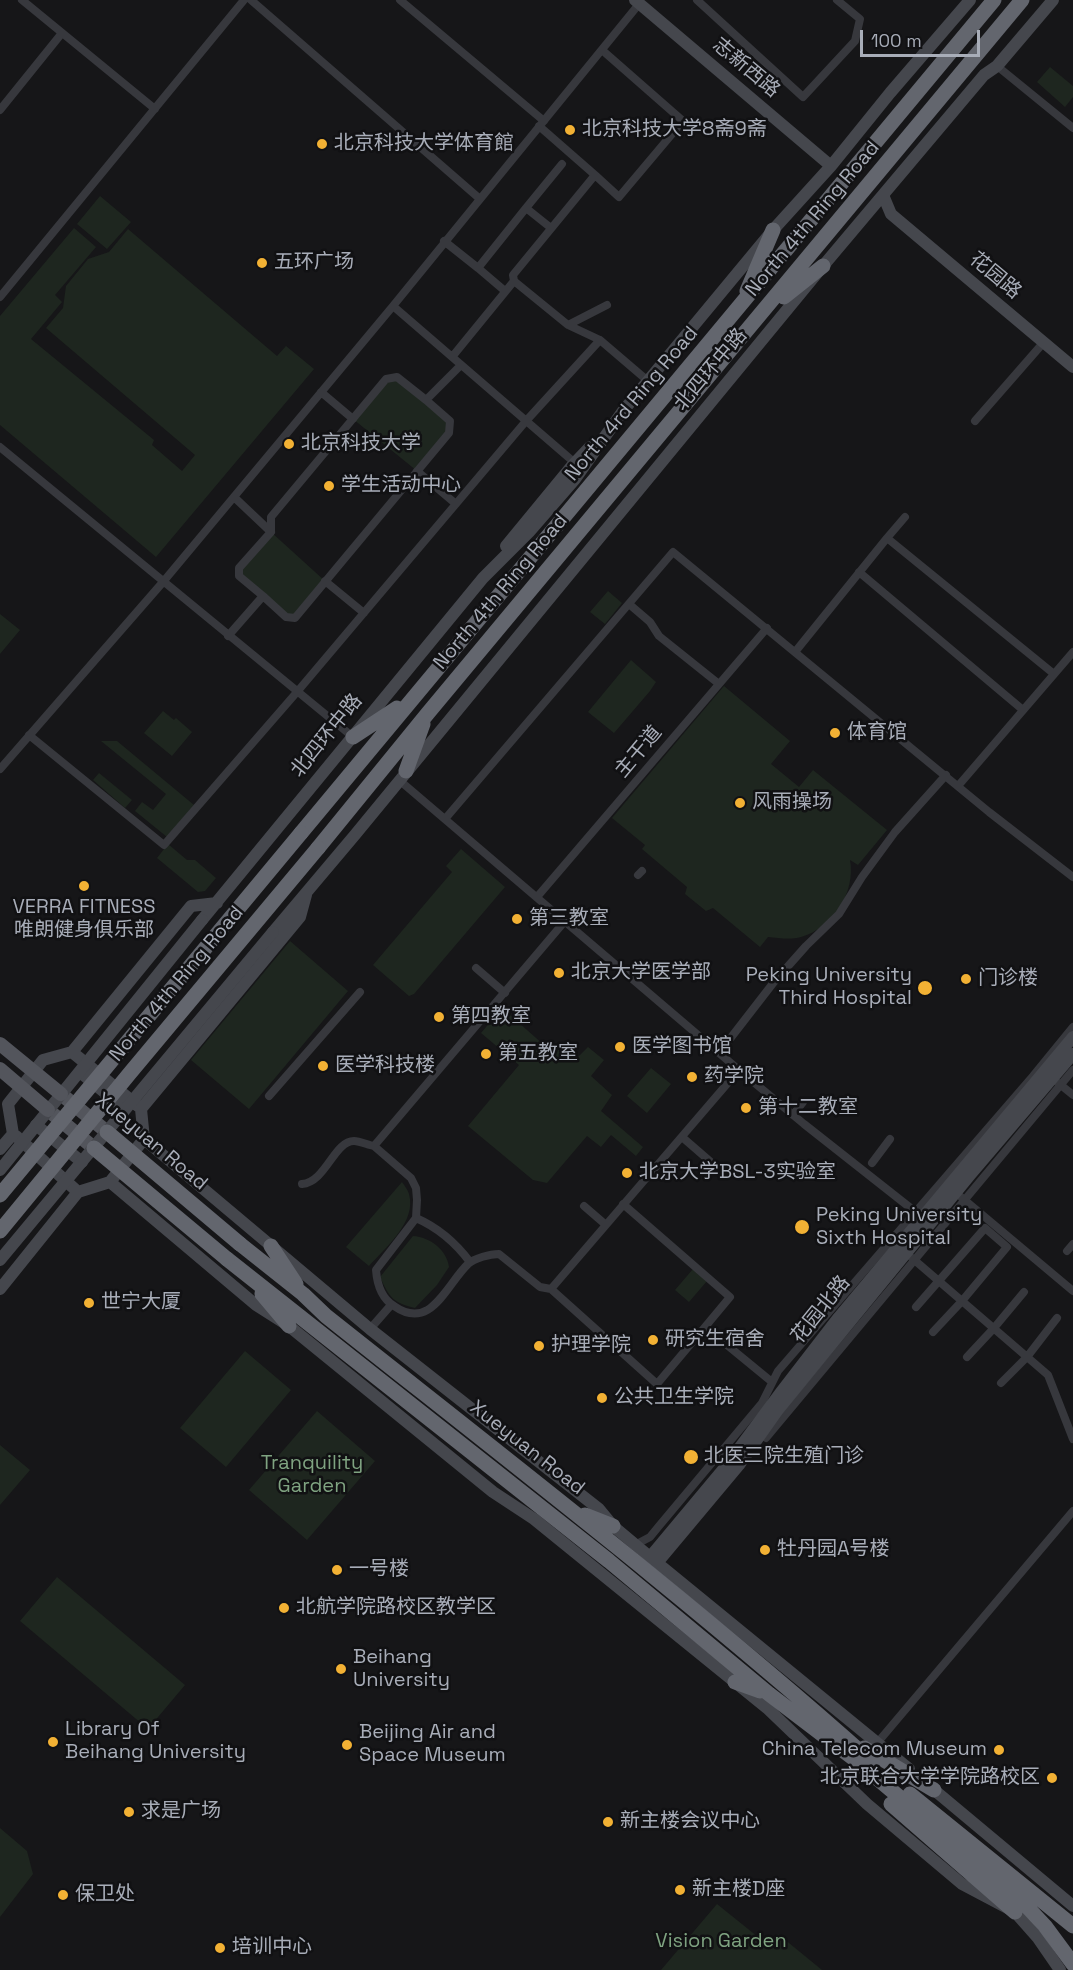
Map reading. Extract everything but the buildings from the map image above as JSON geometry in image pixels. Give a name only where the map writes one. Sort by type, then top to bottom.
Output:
[{"type":"highway","name":"North 4rd Ring Road","points":[[301,833],[994,0]]},
{"type":"highway","name":"North 4th Ring Road","points":[[0,1231],[1022,0]]},
{"type":"highway","points":[[740,307],[774,230]]},
{"type":"highway","points":[[758,318],[823,266]]},
{"type":"highway","points":[[353,737],[412,698]]},
{"type":"highway","points":[[403,776],[428,713]]},
{"type":"highway","name":"North 4th Ring Road","points":[[0,1195],[301,833]]},
{"type":"highway","name":"Xueyuan Road","points":[[107,1132],[303,1294],[326,1316],[574,1511],[742,1650],[844,1736],[1019,1899]]},
{"type":"highway","name":"Xueyuan Road","points":[[94,1148],[245,1274],[609,1561],[769,1694],[853,1758],[1019,1899]]},
{"type":"highway","points":[[271,1246],[303,1294]]},
{"type":"highway","points":[[245,1274],[289,1326]]},
{"type":"highway","points":[[574,1511],[613,1526]]},
{"type":"highway","points":[[736,1629],[742,1650]]},
{"type":"highway","points":[[735,1682],[769,1694]]},
{"type":"highway","points":[[844,1736],[934,1790]]},
{"type":"highway","points":[[1019,1899],[1073,1926]]},
{"type":"highway","points":[[1019,1899],[1045,1926],[1073,1964]]},
{"type":"main road","name":"Xueyuan Road","points":[[0,1044],[107,1132]]},
{"type":"main road","name":"Xueyuan Road","points":[[0,1069],[94,1148]]},
{"type":"street","points":[[22,0],[155,110]]},
{"type":"street","points":[[0,297],[244,0]]},
{"type":"street","points":[[251,0],[480,199]]},
{"type":"street","points":[[400,0],[542,123],[619,197],[683,121],[602,50]]},
{"type":"street","points":[[697,0],[803,98],[855,41],[860,19],[837,0]]},
{"type":"street","name":"北四环中路","points":[[202,920],[483,578],[520,527],[574,463],[623,411],[970,0]]},
{"type":"street","name":"北四环中路","points":[[403,776],[823,266],[984,75],[997,66],[1053,0]]},
{"type":"street","points":[[0,769],[163,582],[393,306],[602,50],[637,2]]},
{"type":"street","name":"志新西路","points":[[637,2],[831,166]]},
{"type":"street","points":[[0,110],[62,33]]},
{"type":"street","points":[[997,66],[1073,128]]},
{"type":"street","points":[[478,268],[562,164]]},
{"type":"street","points":[[596,175],[513,275],[514,281],[567,325],[600,340],[648,381]]},
{"type":"street","points":[[883,195],[891,214]]},
{"type":"street","points":[[526,208],[551,228]]},
{"type":"street","points":[[866,215],[880,212],[891,214]]},
{"type":"street","name":"花园路","points":[[891,214],[1073,367]]},
{"type":"street","points":[[444,241],[505,291]]},
{"type":"street","points":[[452,357],[514,281]]},
{"type":"street","points":[[567,325],[607,305]]},
{"type":"street","points":[[393,306],[574,463]]},
{"type":"street","points":[[29,735],[164,845],[297,692],[526,421],[600,340]]},
{"type":"street","points":[[975,421],[1044,342]]},
{"type":"street","points":[[426,400],[461,365]]},
{"type":"street","points":[[397,377],[426,400],[450,421],[449,433],[295,618],[286,617],[240,576],[239,568],[271,532],[271,517],[386,379],[397,377]]},
{"type":"street","points":[[321,392],[353,419]]},
{"type":"street","name":"北四环中路","points":[[483,578],[529,532],[575,479],[623,411]]},
{"type":"street","points":[[0,447],[353,737]]},
{"type":"street","points":[[417,471],[456,504]]},
{"type":"street","points":[[234,497],[271,532]]},
{"type":"street","points":[[795,652],[905,517]]},
{"type":"street","points":[[887,538],[1054,674]]},
{"type":"street","points":[[444,819],[673,552],[839,690],[1073,877]]},
{"type":"street","points":[[859,572],[1023,711]]},
{"type":"street","points":[[325,581],[364,613]]},
{"type":"street","points":[[228,636],[263,596]]},
{"type":"street","points":[[629,604],[650,622],[659,636],[718,684]]},
{"type":"street","name":"主干道","points":[[537,897],[767,628]]},
{"type":"street","points":[[958,786],[1073,652]]},
{"type":"street","points":[[719,1053],[774,982],[806,946],[840,914],[862,877],[895,832],[946,775]]},
{"type":"street","points":[[403,776],[444,819],[719,1053],[918,1214]]},
{"type":"street","name":"North 4th Ring Road","points":[[107,1132],[403,776]]},
{"type":"street","points":[[141,1109],[300,917],[308,888]]},
{"type":"street","points":[[78,1192],[13,1134],[8,1104],[43,1060],[72,1052],[191,906],[217,903]]},
{"type":"street","name":"North 4th Ring Road","points":[[0,1170],[202,920]]},
{"type":"street","points":[[374,1146],[566,921]]},
{"type":"street","points":[[476,968],[505,993]]},
{"type":"street","points":[[269,1096],[360,992]]},
{"type":"street","points":[[635,1545],[650,1537],[762,1403],[778,1371],[918,1214],[1073,1027]]},
{"type":"street","name":"花园北路","points":[[653,1560],[918,1214],[1073,1036]]},
{"type":"street","points":[[0,1289],[78,1192],[110,1182],[144,1139],[141,1109],[72,1052]]},
{"type":"street","name":"花园北路","points":[[653,1560],[739,1465],[777,1411],[910,1257],[1056,1081],[1073,1054]]},
{"type":"street","points":[[551,1289],[739,1070]]},
{"type":"street","points":[[1073,1070],[1056,1081],[1073,1095]]},
{"type":"street","points":[[80,1072],[126,1109]]},
{"type":"street","points":[[793,1115],[803,1102]]},
{"type":"street","points":[[36,1125],[82,1162]]},
{"type":"street","points":[[0,1260],[107,1132]]},
{"type":"street","points":[[0,1149],[13,1134]]},
{"type":"street","points":[[682,1137],[712,1163]]},
{"type":"street","name":"Xueyuan Road","points":[[144,1139],[370,1329],[599,1509],[613,1526],[635,1545],[878,1742],[1073,1906]]},
{"type":"street","points":[[872,1163],[890,1139]]},
{"type":"street","points":[[302,1184],[316,1179],[348,1143],[354,1141],[374,1146],[411,1178],[416,1188],[416,1218],[410,1229],[376,1270],[379,1288],[391,1305],[405,1314],[417,1315],[430,1310],[470,1262],[492,1254],[499,1254],[540,1287],[551,1289],[657,1384],[730,1297],[624,1204]]},
{"type":"street","points":[[110,1182],[256,1305],[289,1326],[493,1492],[534,1519],[735,1682],[790,1729],[867,1804],[962,1884],[1019,1899],[1038,1938],[1060,1970]]},
{"type":"street","points":[[960,1196],[1073,1291]]},
{"type":"street","points":[[584,1206],[606,1225]]},
{"type":"street","points":[[416,1218],[431,1225],[457,1245],[470,1262]]},
{"type":"street","points":[[916,1307],[985,1228],[1007,1247],[933,1332]]},
{"type":"street","points":[[766,1438],[910,1257],[1048,1375],[1073,1439]]},
{"type":"street","points":[[967,1357],[1024,1292]]},
{"type":"street","points":[[370,1329],[391,1305]]},
{"type":"street","points":[[1001,1383],[1027,1357],[1057,1318]]},
{"type":"street","points":[[705,1328],[772,1382]]},
{"type":"street","points":[[878,1742],[1073,1511]]},
{"type":"green space","points":[[1050,67],[1073,86],[1073,97],[1065,107],[1037,82]]},
{"type":"green space","points":[[100,196],[131,222],[107,249],[77,224]]},
{"type":"green space","points":[[74,228],[96,247],[55,295],[62,302],[31,339],[154,440],[152,445],[182,471],[195,455],[46,328],[63,308],[66,286],[88,259],[109,252],[128,229],[277,356],[286,346],[314,369],[156,557],[0,425],[0,316]]},
{"type":"green space","points":[[397,377],[450,421],[449,433],[417,471],[353,419],[386,379]]},
{"type":"green space","points":[[271,532],[325,581],[295,618],[286,617],[239,576],[239,568]]},
{"type":"green space","points":[[608,591],[622,603],[605,624],[590,612]]},
{"type":"green space","points":[[0,614],[20,630],[0,654]]},
{"type":"green space","points":[[631,660],[656,682],[614,733],[588,712]]},
{"type":"green space","name":"风雨操场","points":[[724,686],[790,741],[771,764],[799,787],[813,770],[887,830],[858,865],[850,860],[851,872],[846,896],[840,907],[823,926],[797,938],[768,937],[760,947],[713,908],[706,911],[685,894],[687,887],[642,849],[645,845],[612,818]]},
{"type":"green space","points":[[163,711],[174,720],[176,718],[192,732],[172,756],[144,733]]},
{"type":"green space","points":[[101,741],[117,741],[194,805],[167,837],[135,811],[142,802],[153,810],[166,794]]},
{"type":"green space","points":[[99,773],[132,800],[125,808],[93,780]]},
{"type":"green space","points":[[168,844],[187,860],[195,860],[216,878],[205,891],[198,892],[157,858]]},
{"type":"green space","points":[[461,849],[505,887],[414,994],[409,996],[373,965],[452,872],[446,866]]},
{"type":"green space","points":[[290,941],[348,991],[249,1109],[191,1060]]},
{"type":"green space","points":[[502,1008],[544,1045],[548,1041],[573,1062],[588,1047],[604,1060],[591,1076],[612,1095],[601,1111],[643,1147],[636,1156],[611,1135],[601,1147],[587,1136],[547,1183],[533,1180],[468,1126],[519,1065],[481,1033]]},
{"type":"green space","points":[[651,1068],[671,1084],[647,1113],[627,1096]]},
{"type":"green space","points":[[402,1182],[409,1194],[408,1215],[398,1234],[369,1266],[346,1247]]},
{"type":"green space","points":[[413,1236],[426,1239],[437,1246],[445,1255],[449,1267],[437,1285],[415,1308],[393,1298],[380,1277]]},
{"type":"green space","points":[[693,1269],[707,1281],[689,1302],[675,1290]]},
{"type":"green space","name":"Tranquility Garden","points":[[245,1351],[291,1390],[226,1467],[180,1428]]},
{"type":"green space","name":"Tranquility Garden","points":[[317,1411],[375,1461],[307,1540],[249,1490]]},
{"type":"green space","points":[[0,1445],[30,1470],[0,1505]]},
{"type":"green space","points":[[57,1577],[185,1685],[148,1729],[20,1621]]},
{"type":"green space","points":[[0,1828],[27,1851],[33,1874],[0,1917]]},
{"type":"green space","name":"Vision Garden","points":[[717,1904],[768,1945],[778,1934],[822,1970],[661,1970]]},
{"type":"place","name":"北京科技大学8斋9斋","points":[[570,130]]},
{"type":"place","name":"北京科技大学体育館","points":[[322,144]]},
{"type":"place","name":"五环广场","points":[[262,263]]},
{"type":"place","name":"北京科技大学","points":[[289,444]]},
{"type":"place","name":"学生活动中心","points":[[329,486]]},
{"type":"place","name":"体育馆","points":[[835,733]]},
{"type":"place","name":"风雨操场","points":[[740,803]]},
{"type":"place","name":"VERRA FITNESS 唯朗健身俱乐部","points":[[84,886]]},
{"type":"place","name":"第三教室","points":[[517,919]]},
{"type":"place","name":"北京大学医学部","points":[[559,973]]},
{"type":"place","name":"门诊楼","points":[[966,979]]},
{"type":"place","name":"Peking University Third Hospital","points":[[925,988]]},
{"type":"place","name":"第四教室","points":[[439,1017]]},
{"type":"place","name":"医学图书馆","points":[[620,1047]]},
{"type":"place","name":"第五教室","points":[[486,1054]]},
{"type":"place","name":"医学科技楼","points":[[323,1066]]},
{"type":"place","name":"药学院","points":[[692,1077]]},
{"type":"place","name":"第十二教室","points":[[746,1108]]},
{"type":"place","name":"北京大学BSL-3实验室","points":[[627,1173]]},
{"type":"place","name":"Peking University Sixth Hospital","points":[[802,1227]]},
{"type":"place","name":"世宁大厦","points":[[89,1303]]},
{"type":"place","name":"研究生宿舍","points":[[653,1340]]},
{"type":"place","name":"护理学院","points":[[539,1346]]},
{"type":"place","name":"公共卫生学院","points":[[602,1398]]},
{"type":"place","name":"北医三院生殖门诊","points":[[691,1457]]},
{"type":"place","name":"牡丹园A号楼","points":[[765,1550]]},
{"type":"place","name":"一号楼","points":[[337,1570]]},
{"type":"place","name":"北航学院路校区教学区","points":[[284,1608]]},
{"type":"place","name":"Beihang University","points":[[341,1669]]},
{"type":"place","name":"Library Of Beihang University","points":[[53,1742]]},
{"type":"place","name":"Beijing Air and Space Museum","points":[[347,1745]]},
{"type":"place","name":"China Telecom Museum","points":[[999,1750]]},
{"type":"place","name":"北京联合大学学院路校区","points":[[1052,1778]]},
{"type":"place","name":"求是广场","points":[[129,1812]]},
{"type":"place","name":"新主楼会议中心","points":[[608,1822]]},
{"type":"place","name":"新主楼D座","points":[[680,1890]]},
{"type":"place","name":"保卫处","points":[[63,1895]]},
{"type":"place","name":"培训中心","points":[[220,1948]]}]
